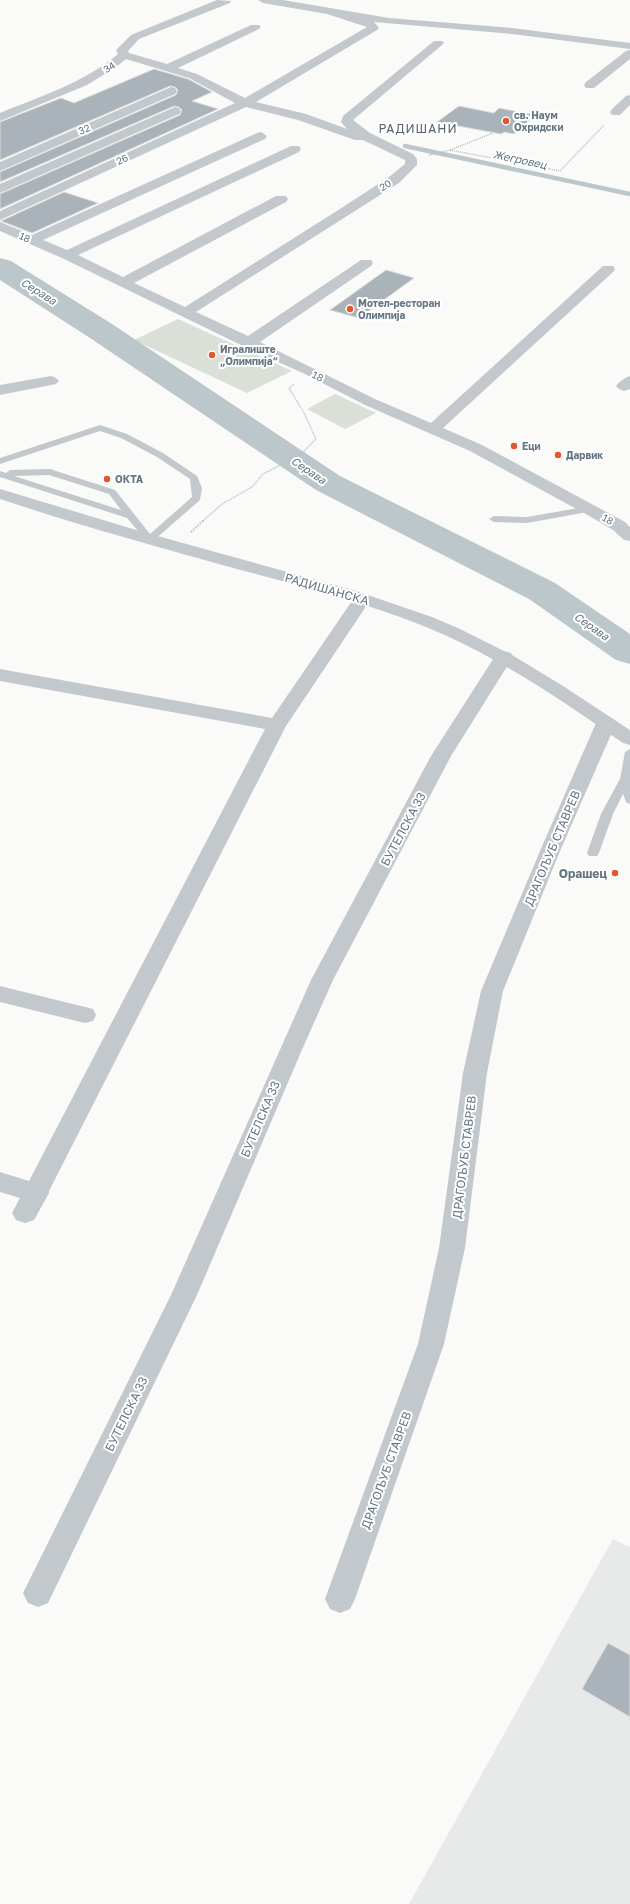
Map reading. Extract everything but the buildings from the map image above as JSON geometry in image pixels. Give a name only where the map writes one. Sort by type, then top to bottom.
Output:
[{"type":"street","name":"34","points":[[0,117],[88,80],[111,67],[135,37],[228,0]]},
{"type":"street","points":[[263,0],[409,24],[527,33],[630,46]]},
{"type":"street","name":"26","points":[[0,216],[257,97],[373,28],[370,24],[331,12]]},
{"type":"street","points":[[168,68],[255,27]]},
{"type":"street","name":"20","points":[[186,312],[394,180],[411,165],[412,159],[385,146],[362,132],[347,122],[347,119],[438,43]]},
{"type":"street","points":[[123,53],[193,76],[245,102],[302,117],[385,146]]},
{"type":"street","points":[[590,85],[630,53]]},
{"type":"street","name":"32","points":[[0,167],[170,92]]},
{"type":"street","points":[[616,112],[630,99]]},
{"type":"street","points":[[0,190],[175,111]]},
{"type":"street","points":[[31,240],[261,136]]},
{"type":"street","points":[[66,255],[295,149]]},
{"type":"street","points":[[123,283],[281,199]]},
{"type":"street","name":"18","points":[[0,226],[66,255],[186,312],[307,375],[433,428],[510,465],[626,527]]},
{"type":"street","points":[[248,343],[366,263]]},
{"type":"street","points":[[433,428],[608,269]]},
{"type":"street","points":[[0,390],[51,380]]},
{"type":"street","name":"РАДИШАНСКА","points":[[0,494],[82,521],[362,599],[427,622],[504,657],[553,686],[630,739]]},
{"type":"street","points":[[0,1182],[31,1203],[277,725],[296,699],[362,599]]},
{"type":"street","name":"БУТЕЛСКА 33","points":[[38,1593],[184,1295],[289,1052],[322,980],[441,756],[504,657]]},
{"type":"street","points":[[0,675],[277,725]]},
{"type":"street","name":"ДРАГОЉУБ СТАВРЕВ","points":[[340,1599],[431,1344],[452,1248],[475,1073],[492,991],[550,851],[606,723]]},
{"type":"street","points":[[0,994],[84,1016]]},
{"type":"lane","points":[[0,460],[100,428],[124,436],[160,454],[194,478],[197,488],[197,498],[150,539],[112,492],[50,472],[0,474]]},
{"type":"lane","points":[[0,474],[130,516]]},
{"type":"lane","points":[[494,519],[527,520],[590,509]]},
{"type":"lane","points":[[630,752],[628,780],[630,800]]},
{"type":"lane","points":[[593,853],[607,814],[628,780]]},
{"type":"path","points":[[493,133],[450,150],[560,171],[616,112]]},
{"type":"path","points":[[175,546],[222,504],[252,487],[263,474],[300,455],[316,439],[304,413],[289,388],[307,375]]},
{"type":"shaded area","name":"Игралиште „Олимпија“","points":[[178,319],[292,371],[247,393],[134,340]]},
{"type":"shaded area","points":[[335,394],[376,413],[345,429],[307,409]]},
{"type":"shaded area","points":[[613,1539],[630,1547],[630,1904],[409,1904]]},
{"type":"waterway","name":"Жегровец","points":[[405,146],[630,194]]},
{"type":"waterway","name":"Серава","points":[[0,267],[101,331],[328,483],[542,591],[630,652]]},
{"type":"place","name":"св. Наум Охридски","points":[[506,121]]},
{"type":"place","name":"Мотел-ресторан Олимпија","points":[[350,309]]},
{"type":"place","name":"Игралиште „Олимпија“","points":[[212,355]]},
{"type":"place","name":"Еци","points":[[514,446]]},
{"type":"place","name":"Дарвик","points":[[558,455]]},
{"type":"place","name":"ОКТА","points":[[107,479]]},
{"type":"place","name":"Орашец","points":[[615,873]]},
{"type":"district","name":"РАДИШАНИ","points":[[418,128]]}]
